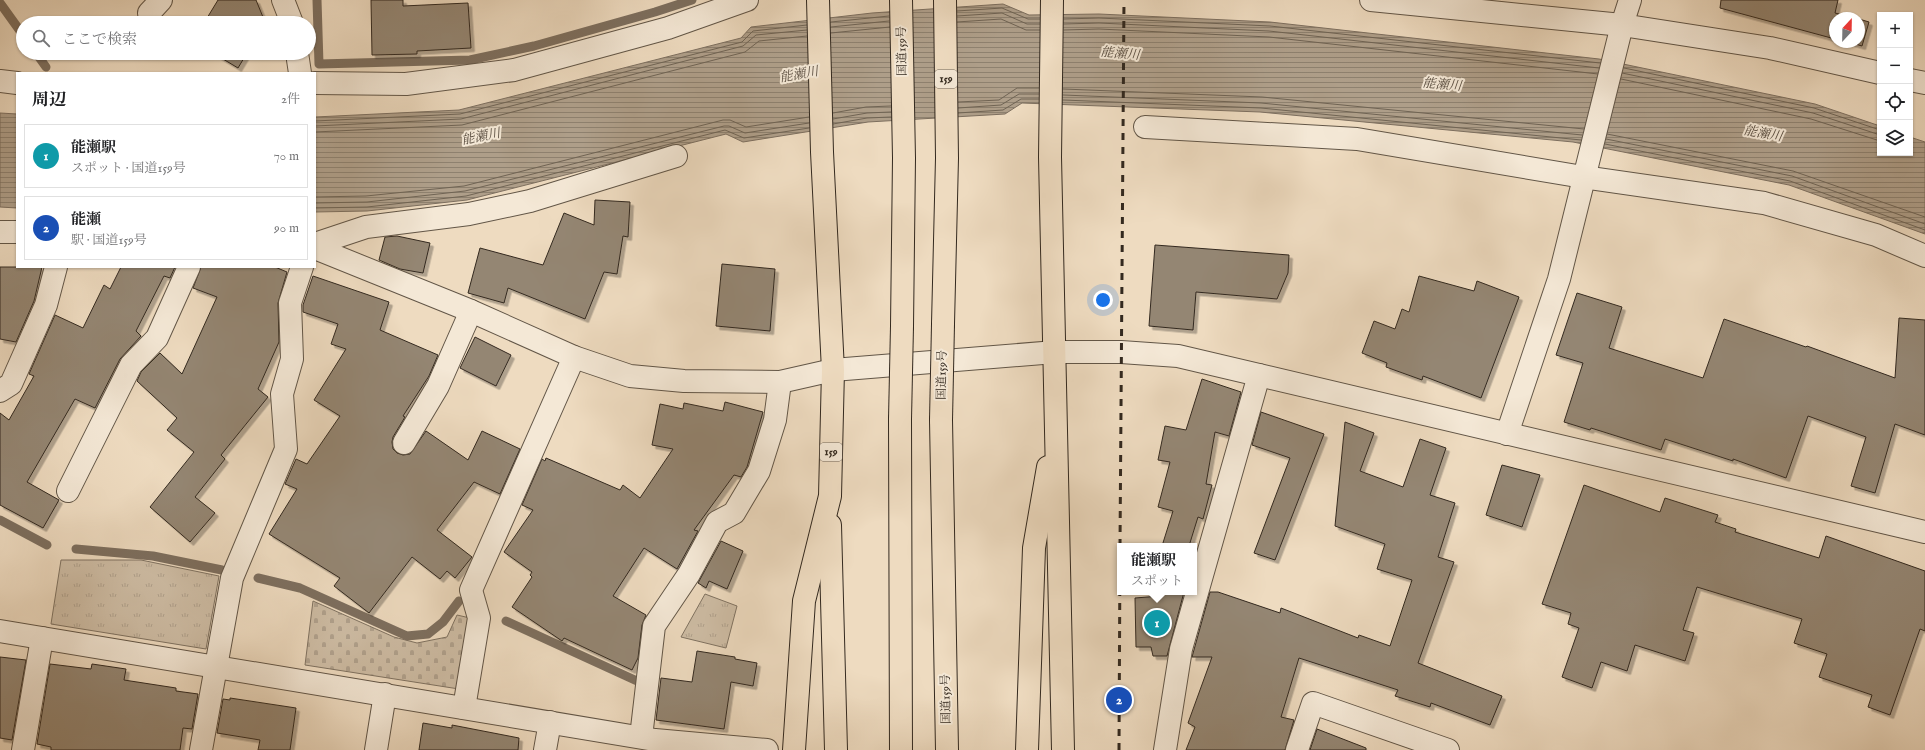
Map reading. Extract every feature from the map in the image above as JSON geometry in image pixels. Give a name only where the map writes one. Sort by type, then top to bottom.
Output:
[{"type":"highway","name":"159","points":[[818,0],[822,152],[833,370],[830,496],[836,750]]},
{"type":"highway","name":"国道159号","points":[[901,0],[904,158],[900,419],[901,750]]},
{"type":"highway","name":"国道159号","points":[[945,0],[947,158],[941,420],[947,750]]},
{"type":"highway","points":[[1052,0],[1050,157],[1057,416],[1063,750]]},
{"type":"highway","points":[[1027,750],[1034,548],[1057,416]]},
{"type":"highway","name":"159","points":[[794,750],[804,601],[830,496]]},
{"type":"street","points":[[284,0],[290,16]]},
{"type":"street","points":[[316,83],[406,84],[514,70],[668,28],[747,0]]},
{"type":"street","points":[[1371,0],[1622,25],[1770,48],[1877,72]]},
{"type":"street","points":[[1507,434],[1559,279],[1584,173],[1622,25],[1630,0]]},
{"type":"street","points":[[298,60],[300,72]]},
{"type":"street","points":[[0,81],[16,83]]},
{"type":"street","points":[[1145,127],[1358,139],[1584,173],[1764,203],[1876,235],[1925,256]]},
{"type":"street","points":[[316,244],[366,227],[469,214],[530,201],[676,156]]},
{"type":"street","points":[[0,232],[16,232]]},
{"type":"street","points":[[316,248],[471,311],[574,357],[630,376],[684,381],[780,382],[833,370],[1055,352],[1121,352],[1178,356],[1925,532]]},
{"type":"street","points":[[0,391],[11,384],[46,305],[56,268]]},
{"type":"street","points":[[68,491],[131,365],[157,338],[189,268]]},
{"type":"street","points":[[200,750],[232,578],[286,449],[282,394],[292,359],[290,303],[302,268]]},
{"type":"street","points":[[404,443],[438,386],[471,311]]},
{"type":"street","points":[[464,708],[479,618],[471,590],[574,357]]},
{"type":"street","points":[[1197,593],[1259,375]]},
{"type":"street","points":[[641,737],[654,626],[689,574],[717,522],[734,513],[759,471],[775,420],[780,382]]},
{"type":"street","points":[[1165,750],[1181,649],[1196,595]]},
{"type":"street","points":[[0,631],[215,665],[641,737],[767,750]]},
{"type":"street","points":[[23,750],[42,638]]},
{"type":"street","points":[[376,750],[385,694]]},
{"type":"street","points":[[1297,750],[1313,703],[1448,750]]},
{"type":"street","points":[[545,750],[550,722]]},
{"type":"green space","points":[[61,560],[141,560],[219,576],[206,649],[51,624]]},
{"type":"green space","points":[[705,594],[737,606],[726,648],[681,637]]},
{"type":"green space","points":[[313,601],[394,637],[417,643],[447,637],[457,615],[470,618],[459,689],[305,665]]},
{"type":"water","name":"能瀬川","points":[[1003,4],[1029,15],[1099,14],[1270,22],[1599,59],[1815,104],[1877,125],[1877,156],[1913,156],[1913,138],[1925,142],[1925,234],[1789,185],[1573,142],[1260,112],[1022,103],[1005,114],[868,122],[743,142],[726,134],[467,200],[367,211],[316,212],[316,117],[459,110],[741,38],[751,27],[872,13]]},
{"type":"water","points":[[0,113],[16,114],[16,208],[0,207]]},
{"type":"building","points":[[218,0],[256,0],[263,16],[208,16]]},
{"type":"building","points":[[371,0],[403,0],[403,6],[468,3],[471,48],[417,51],[417,54],[372,55]]},
{"type":"building","points":[[1721,0],[1838,0],[1835,12],[1829,12],[1829,37],[1720,8]]},
{"type":"building","points":[[1865,21],[1869,22],[1865,36]]},
{"type":"building","points":[[225,60],[243,60],[238,68]]},
{"type":"building","points":[[595,200],[630,202],[628,237],[623,236],[617,274],[604,272],[585,319],[508,288],[504,303],[468,293],[480,248],[543,265],[564,213],[594,225]]},
{"type":"building","points":[[397,236],[430,243],[423,273],[400,269],[379,260],[385,237]]},
{"type":"building","points":[[1155,245],[1289,255],[1288,273],[1277,299],[1196,292],[1193,330],[1149,326]]},
{"type":"building","points":[[722,264],[775,269],[770,331],[716,326]]},
{"type":"building","points":[[0,267],[42,268],[34,301],[16,342],[0,339]]},
{"type":"building","points":[[120,268],[175,268],[170,278],[164,276],[136,331],[141,336],[120,359],[95,408],[75,399],[27,482],[59,500],[43,528],[0,505],[0,413],[9,420],[34,376],[29,374],[55,315],[83,328],[104,285],[110,289]]},
{"type":"building","points":[[201,268],[277,268],[287,272],[278,303],[279,342],[258,389],[268,397],[221,455],[225,459],[195,497],[215,513],[190,542],[150,507],[194,452],[167,430],[177,418],[137,381],[141,372],[160,353],[182,374],[217,297],[193,288]]},
{"type":"building","points":[[313,276],[389,302],[380,330],[438,355],[429,376],[403,416],[405,417],[393,437],[393,449],[397,453],[403,455],[410,454],[426,431],[468,460],[482,431],[520,449],[500,494],[474,482],[437,530],[472,557],[455,578],[447,571],[440,579],[412,557],[369,613],[334,586],[340,578],[269,534],[297,489],[285,484],[296,459],[307,464],[340,416],[314,400],[346,349],[331,344],[338,324],[303,312],[303,305]]},
{"type":"building","points":[[1419,276],[1474,291],[1477,281],[1519,297],[1481,398],[1423,376],[1422,380],[1386,367],[1387,363],[1362,353],[1374,321],[1395,329],[1402,309],[1409,312]]},
{"type":"building","points":[[1577,293],[1622,307],[1609,348],[1703,378],[1724,319],[1806,347],[1807,346],[1895,378],[1899,318],[1925,320],[1925,435],[1895,424],[1875,493],[1851,486],[1866,437],[1808,416],[1786,478],[1733,459],[1733,461],[1665,439],[1661,450],[1591,428],[1590,430],[1564,422],[1583,363],[1556,355]]},
{"type":"building","points":[[475,337],[511,355],[496,386],[460,368]]},
{"type":"building","points":[[1202,379],[1241,392],[1229,436],[1215,432],[1206,484],[1212,485],[1203,519],[1198,517],[1190,543],[1163,543],[1173,511],[1158,507],[1170,462],[1158,460],[1165,426],[1186,430]]},
{"type":"building","points":[[725,402],[763,412],[747,467],[741,477],[734,475],[694,530],[698,531],[677,569],[644,548],[613,596],[646,615],[642,625],[638,658],[632,670],[564,638],[562,641],[512,607],[532,577],[530,575],[532,572],[504,552],[533,510],[522,505],[542,459],[545,461],[546,458],[620,490],[623,485],[640,498],[673,449],[652,445],[660,404],[683,409],[684,403],[723,411]]},
{"type":"building","points":[[1261,412],[1324,434],[1275,560],[1254,553],[1290,458],[1252,445]]},
{"type":"building","points":[[1345,422],[1374,433],[1360,471],[1403,487],[1420,439],[1446,448],[1430,495],[1455,503],[1438,557],[1454,562],[1418,663],[1502,696],[1490,725],[1431,703],[1430,707],[1395,696],[1398,690],[1299,658],[1281,717],[1294,720],[1285,750],[1186,750],[1195,727],[1188,723],[1212,657],[1192,657],[1210,592],[1218,592],[1280,613],[1281,608],[1358,638],[1359,635],[1390,646],[1412,580],[1377,569],[1385,544],[1335,526]]},
{"type":"building","points":[[1502,465],[1540,475],[1522,527],[1486,515]]},
{"type":"building","points":[[1584,485],[1660,512],[1665,498],[1718,515],[1715,522],[1736,529],[1735,532],[1819,558],[1826,536],[1925,571],[1925,631],[1920,629],[1890,715],[1868,707],[1872,695],[1819,677],[1827,654],[1794,643],[1802,619],[1697,587],[1683,630],[1694,633],[1685,661],[1635,645],[1627,671],[1601,662],[1592,688],[1562,677],[1579,628],[1568,624],[1571,613],[1542,604]]},
{"type":"building","points":[[721,541],[743,551],[727,589],[709,581],[706,588],[698,583]]},
{"type":"building","points":[[1183,595],[1167,656],[1153,656],[1151,647],[1136,647],[1135,598]]},
{"type":"building","points":[[697,651],[735,657],[735,659],[757,663],[753,686],[731,682],[724,729],[656,720],[661,678],[692,682]]},
{"type":"building","points":[[0,657],[26,660],[12,740],[0,738]]},
{"type":"building","points":[[50,664],[91,669],[92,664],[126,669],[124,680],[176,688],[176,691],[198,694],[192,729],[183,728],[180,750],[51,750],[51,747],[37,744]]},
{"type":"building","points":[[230,698],[296,708],[290,750],[258,750],[260,740],[217,733],[223,699],[230,700]]},
{"type":"building","points":[[423,723],[452,728],[452,725],[519,738],[518,750],[419,750]]},
{"type":"building","points":[[1317,729],[1366,748],[1366,750],[1310,750]]},
{"type":"waterway","points":[[317,0],[319,64],[470,60],[534,46],[692,0]]},
{"type":"waterway","points":[[0,3],[16,25]]},
{"type":"waterway","points":[[41,60],[46,67]]},
{"type":"waterway","points":[[0,520],[47,545]]},
{"type":"waterway","points":[[76,549],[153,556],[222,570]]},
{"type":"waterway","points":[[258,578],[300,588],[407,636],[428,634],[443,622],[459,601]]},
{"type":"waterway","points":[[506,621],[637,681]]},
{"type":"railway","points":[[1120,543],[1124,0]]},
{"type":"railway","points":[[1119,750],[1120,595]]},
{"type":"place","name":"能瀬駅","points":[[1157,623]]},
{"type":"place","name":"能瀬","points":[[1119,700]]}]
